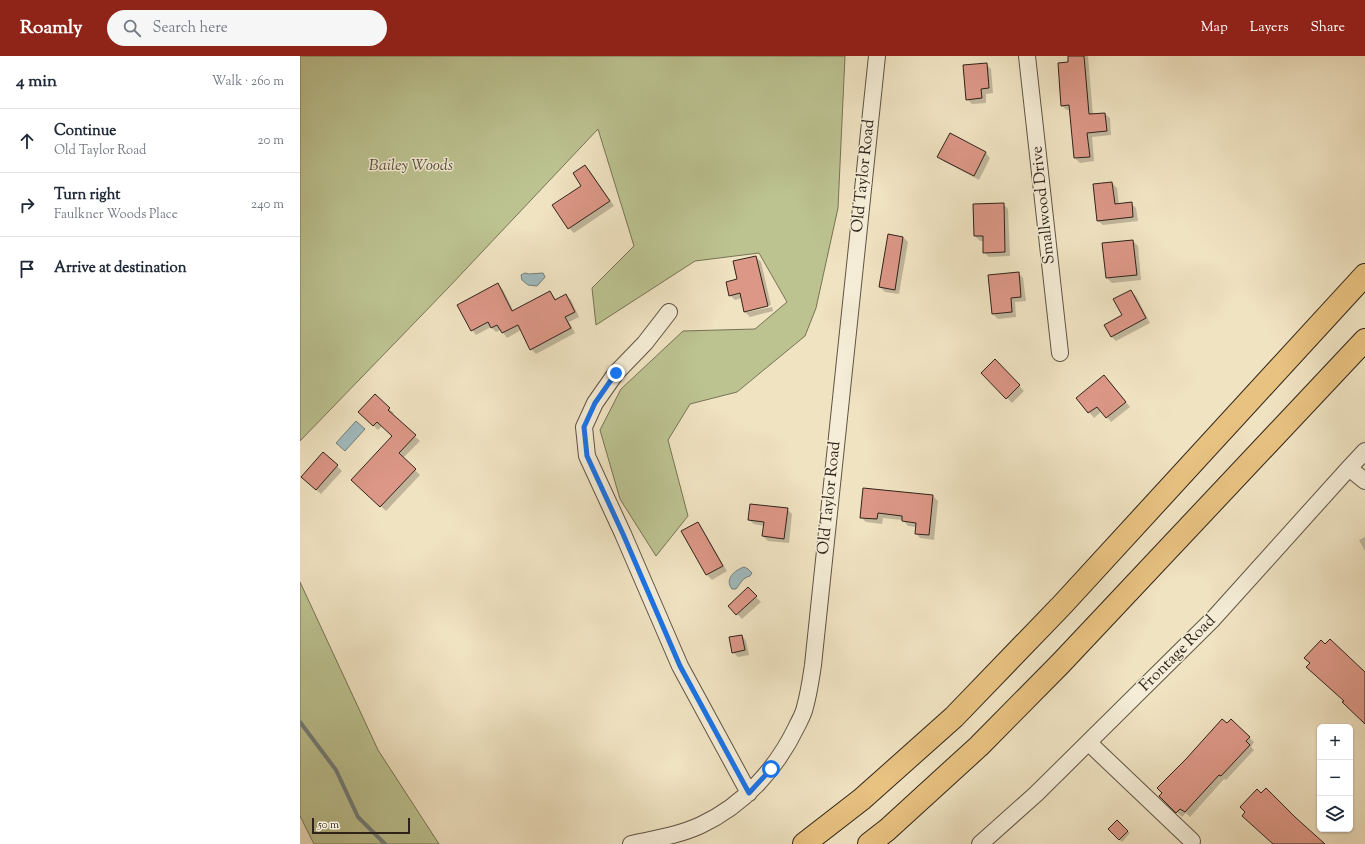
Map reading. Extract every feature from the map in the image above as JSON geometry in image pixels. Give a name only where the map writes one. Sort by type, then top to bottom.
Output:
[{"type":"highway","points":[[804,844],[862,799],[954,717],[1069,599],[1365,275]]},
{"type":"highway","points":[[868,844],[886,830],[979,746],[1061,663],[1365,340]]},
{"type":"street","name":"Old Taylor Road","points":[[631,844],[661,838],[701,825],[730,808],[749,793],[771,769],[789,742],[805,708],[813,664],[877,56]]},
{"type":"street","name":"Smallwood Drive","points":[[1027,56],[1060,353]]},
{"type":"street","points":[[669,312],[645,343],[616,373],[595,403],[584,427],[587,456],[623,534],[680,666],[749,793]]},
{"type":"street","name":"Frontage Road","points":[[980,844],[1036,794],[1089,743],[1213,619],[1365,451]]},
{"type":"street","points":[[1349,468],[1365,481]]},
{"type":"street","points":[[1089,743],[1192,841]]},
{"type":"green space","name":"Bailey Woods","points":[[300,56],[845,56],[838,208],[816,308],[805,336],[737,392],[690,404],[668,440],[688,516],[656,556],[620,499],[600,430],[621,389],[683,331],[755,329],[787,302],[759,253],[695,261],[596,325],[592,288],[634,246],[598,129],[449,287],[300,441]]},
{"type":"green space","points":[[300,582],[378,750],[439,844],[314,844],[300,816]]},
{"type":"water","points":[[525,273],[543,273],[545,277],[537,286],[528,285],[522,280],[521,275]]},
{"type":"water","points":[[356,421],[365,429],[345,451],[336,443]]},
{"type":"water","points":[[744,567],[752,573],[750,576],[743,579],[736,589],[732,589],[729,582],[730,578],[737,570]]},
{"type":"building","points":[[1068,56],[1084,56],[1089,114],[1105,113],[1107,131],[1087,133],[1090,157],[1074,158],[1069,105],[1061,106],[1058,63],[1068,62]]},
{"type":"building","points":[[987,63],[989,88],[981,89],[982,98],[966,100],[963,65]]},
{"type":"building","points":[[950,133],[986,152],[974,176],[937,157]]},
{"type":"building","points":[[585,165],[610,201],[568,229],[552,205],[581,186],[573,173]]},
{"type":"building","points":[[1112,182],[1115,204],[1132,202],[1133,217],[1097,221],[1093,184]]},
{"type":"building","points":[[1004,203],[1005,252],[983,253],[983,236],[974,236],[973,204]]},
{"type":"building","points":[[888,234],[903,237],[895,290],[879,287]]},
{"type":"building","points":[[1133,240],[1137,275],[1106,278],[1102,243]]},
{"type":"building","points":[[756,256],[768,306],[744,312],[740,293],[729,296],[726,282],[737,279],[733,261]]},
{"type":"building","points":[[1019,272],[1021,297],[1011,298],[1012,312],[992,314],[988,275]]},
{"type":"building","points":[[498,283],[512,311],[550,291],[555,300],[566,294],[575,312],[565,317],[571,328],[530,350],[518,325],[502,333],[497,325],[491,328],[488,322],[471,331],[457,305]]},
{"type":"building","points":[[1131,290],[1146,318],[1111,337],[1104,325],[1122,315],[1113,299]]},
{"type":"building","points":[[995,359],[1020,385],[1006,399],[981,373]]},
{"type":"building","points":[[1104,375],[1126,402],[1106,418],[1097,407],[1088,413],[1076,398]]},
{"type":"building","points":[[375,394],[390,408],[388,410],[416,435],[399,453],[416,469],[380,507],[351,480],[392,436],[377,422],[373,426],[358,412]]},
{"type":"building","points":[[323,452],[338,465],[316,490],[301,477]]},
{"type":"building","points":[[863,488],[933,495],[929,535],[915,534],[916,523],[902,521],[902,516],[878,513],[877,519],[860,518]]},
{"type":"building","points":[[750,504],[788,508],[784,539],[762,536],[764,522],[748,520]]},
{"type":"building","points":[[698,522],[723,566],[706,575],[681,531]]},
{"type":"building","points":[[748,587],[757,596],[736,615],[728,606]]},
{"type":"building","points":[[742,635],[745,650],[732,653],[729,637]]},
{"type":"building","points":[[1330,639],[1365,672],[1365,724],[1342,702],[1344,701],[1306,667],[1310,663],[1304,658],[1321,640],[1325,644]]},
{"type":"building","points":[[1222,719],[1227,723],[1231,719],[1250,737],[1246,741],[1250,745],[1221,776],[1219,775],[1185,812],[1180,809],[1176,813],[1159,796],[1162,793],[1157,788],[1186,759]]},
{"type":"building","points":[[1266,788],[1325,844],[1273,844],[1242,816],[1245,812],[1240,807],[1257,789],[1261,793]]},
{"type":"building","points":[[1117,820],[1128,831],[1119,840],[1108,829]]},
{"type":"waterway","points":[[300,722],[336,770],[358,817],[385,844]]},
{"type":"route","points":[[616,373],[595,403],[584,427],[587,456],[623,534],[680,666],[749,793],[771,769]]}]
